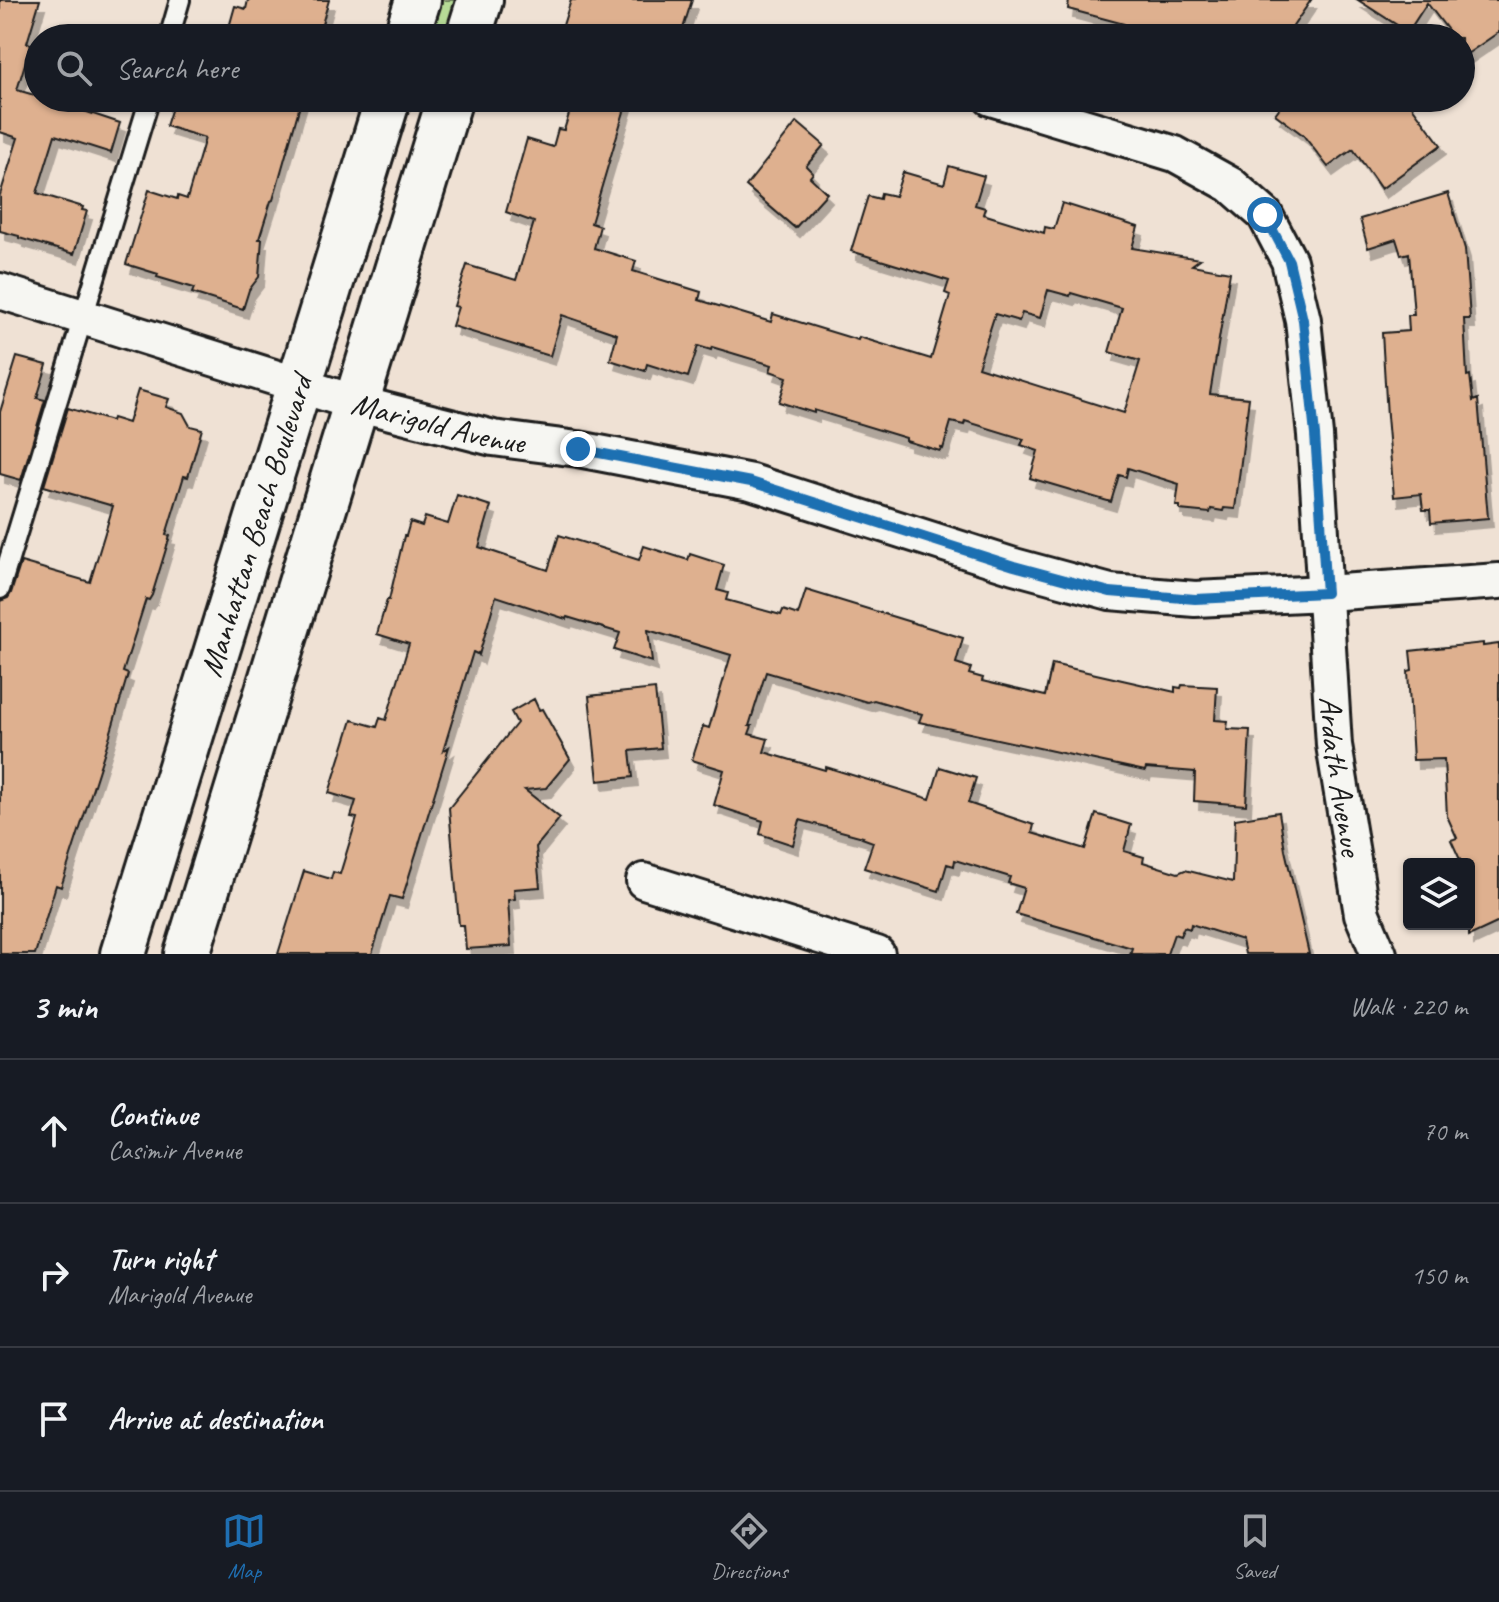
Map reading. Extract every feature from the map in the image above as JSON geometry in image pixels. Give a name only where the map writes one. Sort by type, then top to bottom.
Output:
[{"type":"main road","points":[[410,24],[418,0]]},
{"type":"main road","points":[[472,24],[480,0]]},
{"type":"main road","name":"Manhattan Beach Boulevard","points":[[123,954],[384,112]]},
{"type":"main road","name":"Manhattan Beach Boulevard","points":[[187,954],[446,112]]},
{"type":"street","name":"Ardath Avenue","points":[[1037,112],[1175,154],[1231,185],[1265,215],[1289,261],[1303,320],[1315,435],[1334,745],[1362,914],[1379,954]]},
{"type":"street","name":"Marigold Avenue","points":[[0,291],[356,403],[493,438],[578,449],[751,482],[1014,566],[1110,592],[1195,599],[1499,581]]},
{"type":"street","points":[[644,881],[877,954]]},
{"type":"lane","points":[[173,24],[180,0]]},
{"type":"lane","points":[[0,589],[146,112]]},
{"type":"green space","points":[[438,0],[456,0],[448,24],[432,24]]},
{"type":"building","points":[[0,0],[40,0],[33,24],[24,24],[24,67],[17,90],[24,92],[24,112],[87,112],[120,123],[111,153],[55,135],[37,193],[83,207],[82,210],[87,211],[74,254],[0,231],[0,195],[18,138],[0,132]]},
{"type":"building","points":[[248,0],[329,0],[322,24],[230,24],[235,6],[246,9]]},
{"type":"building","points":[[571,0],[692,0],[684,24],[563,24]]},
{"type":"building","points":[[1069,0],[1311,0],[1295,24],[1124,24],[1068,9]]},
{"type":"building","points":[[1358,0],[1499,0],[1499,32],[1475,48],[1475,24],[1443,24],[1427,3],[1413,24],[1396,24]]},
{"type":"building","points":[[170,112],[298,112],[259,239],[262,239],[259,277],[249,290],[243,309],[192,293],[194,288],[126,264],[149,190],[187,199],[205,138],[166,126]]},
{"type":"building","points":[[570,112],[624,112],[591,223],[600,226],[594,248],[636,261],[633,271],[701,292],[699,300],[771,322],[773,314],[931,359],[950,295],[945,293],[949,281],[851,251],[868,196],[880,199],[881,193],[895,196],[903,172],[944,184],[949,166],[984,176],[975,205],[985,208],[983,214],[1044,233],[1045,227],[1054,229],[1062,203],[1138,227],[1132,248],[1200,259],[1192,265],[1230,272],[1210,394],[1249,398],[1235,509],[1211,509],[1210,513],[1180,510],[1180,506],[1176,506],[1179,484],[1128,468],[1126,477],[1119,475],[1111,502],[1030,478],[1038,451],[1021,445],[1024,439],[965,421],[964,425],[951,422],[940,451],[814,410],[814,413],[779,402],[787,377],[770,371],[772,365],[712,347],[711,350],[698,346],[688,377],[647,364],[645,371],[610,360],[617,334],[562,315],[550,356],[452,326],[458,307],[454,306],[467,265],[516,280],[534,222],[506,212],[527,139],[553,147],[558,129],[564,130]],"holes":[[[1048,290],[1070,296],[1071,293],[1122,308],[1109,352],[1140,361],[1124,413],[978,367],[995,314],[1019,321],[1022,313],[1040,318]]]},
{"type":"building","points":[[1416,112],[1441,145],[1381,189],[1353,149],[1328,167],[1303,135],[1275,114]]},
{"type":"building","points":[[797,122],[824,145],[806,166],[813,173],[810,177],[827,193],[795,228],[746,186]]},
{"type":"building","points":[[1448,193],[1465,249],[1470,319],[1464,319],[1467,376],[1470,375],[1473,401],[1478,399],[1488,518],[1431,523],[1430,510],[1423,510],[1421,494],[1394,497],[1387,416],[1382,333],[1409,331],[1408,315],[1414,315],[1409,253],[1401,255],[1396,239],[1368,248],[1360,219]]},
{"type":"building","points":[[17,357],[47,365],[37,398],[45,400],[21,480],[0,474],[0,412]]},
{"type":"building","points":[[138,390],[169,399],[166,407],[183,413],[190,426],[202,429],[166,535],[170,536],[152,595],[149,600],[146,599],[123,672],[128,674],[61,887],[56,885],[35,954],[0,954],[0,601],[11,593],[21,562],[90,582],[113,506],[44,486],[68,408],[128,423]]},
{"type":"building","points":[[457,495],[491,506],[479,547],[548,570],[559,535],[639,560],[644,546],[688,560],[690,554],[724,565],[717,590],[728,593],[726,600],[781,615],[783,610],[798,615],[806,590],[963,638],[956,663],[971,668],[969,674],[983,678],[982,681],[1045,696],[1052,664],[1175,692],[1175,687],[1181,688],[1182,685],[1217,687],[1215,720],[1228,721],[1227,729],[1250,730],[1246,805],[1194,801],[1195,772],[1146,768],[1145,771],[919,722],[922,714],[874,700],[867,702],[766,672],[749,734],[768,739],[764,752],[825,770],[826,767],[930,799],[940,767],[976,778],[968,803],[1034,825],[1032,833],[1085,849],[1096,814],[1131,825],[1124,851],[1144,857],[1143,862],[1178,873],[1185,870],[1233,882],[1235,819],[1279,812],[1309,954],[1245,954],[1242,940],[1191,924],[1190,929],[1184,927],[1180,936],[1174,934],[1167,954],[1130,954],[1132,948],[1016,914],[1024,888],[1008,883],[1010,877],[955,860],[954,866],[947,864],[939,891],[864,868],[873,842],[863,837],[800,820],[793,845],[760,834],[763,821],[714,805],[724,770],[692,760],[703,726],[709,728],[731,655],[648,630],[652,662],[614,650],[620,633],[496,596],[479,655],[473,652],[443,751],[449,747],[402,899],[390,896],[372,954],[278,954],[304,871],[331,879],[333,872],[340,874],[357,818],[351,817],[356,801],[329,793],[352,720],[377,727],[380,718],[386,720],[409,644],[377,634],[389,600],[404,536],[410,522],[422,526],[425,517],[448,524]]},
{"type":"building","points":[[1499,644],[1499,922],[1469,936],[1469,930],[1475,930],[1475,858],[1459,858],[1451,840],[1457,838],[1447,816],[1444,759],[1413,760],[1408,671],[1412,670],[1410,651]]},
{"type":"building","points":[[655,689],[661,748],[630,751],[633,777],[598,781],[589,696]]},
{"type":"building","points":[[534,699],[570,759],[546,788],[525,790],[560,818],[536,847],[540,887],[514,889],[515,899],[508,900],[511,946],[466,949],[464,925],[459,925],[449,808],[517,723],[511,712]]},
{"type":"route","points":[[578,449],[751,482],[1014,566],[1110,592],[1195,599],[1326,593],[1303,320],[1289,261],[1265,215]]}]
